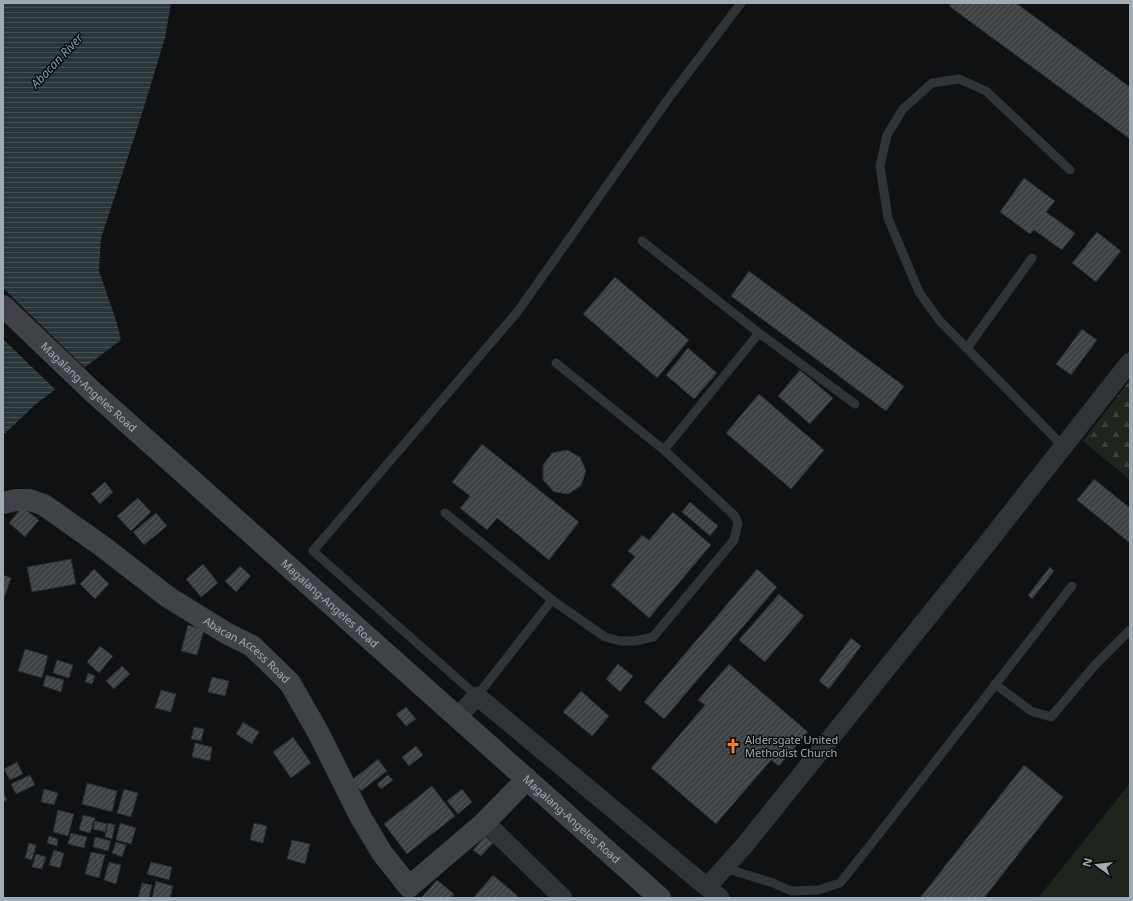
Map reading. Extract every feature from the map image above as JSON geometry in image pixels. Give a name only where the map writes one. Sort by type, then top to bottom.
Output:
[{"type":"main road","name":"Magalang-Angeles Road","points":[[3,306],[94,393],[458,716],[660,898]]},
{"type":"main road","name":"Abacan Access Road","points":[[3,503],[16,500],[30,500],[44,505],[102,546],[168,597],[226,633],[252,646],[290,683],[319,734],[360,816],[406,892]]},
{"type":"main road","points":[[406,892],[484,822],[527,779]]},
{"type":"street","points":[[458,716],[477,696],[713,892],[725,868],[754,834],[1130,362]]},
{"type":"street","points":[[484,822],[557,896]]},
{"type":"lane","points":[[552,600],[477,696],[313,551],[518,311],[671,95],[741,3]]},
{"type":"lane","points":[[1064,446],[939,320],[919,292],[888,218],[880,166],[887,135],[903,109],[932,83],[959,79],[986,91],[1070,170]]},
{"type":"lane","points":[[642,241],[759,333],[855,404]]},
{"type":"lane","points":[[967,348],[1032,258]]},
{"type":"lane","points":[[664,450],[759,333]]},
{"type":"lane","points":[[445,513],[552,600],[605,637],[620,641],[635,641],[653,637],[734,540],[738,523],[734,515],[664,450],[556,363]]},
{"type":"lane","points":[[725,868],[791,890],[818,890],[840,883],[1072,586]]},
{"type":"lane","points":[[996,684],[1031,710],[1051,717],[1095,666],[1130,630]]},
{"type":"green space","points":[[1130,380],[1130,480],[1083,441]]},
{"type":"green space","points":[[1130,783],[1130,898],[1038,898]]},
{"type":"water","name":"Abacan River","points":[[3,3],[171,3],[165,38],[101,238],[99,271],[116,320],[121,340],[36,404],[3,435]]},
{"type":"pier","points":[[3,288],[86,369],[57,391],[3,339]]},
{"type":"building","points":[[951,3],[1016,3],[1130,87],[1130,139],[949,6]]},
{"type":"building","points":[[1024,178],[1055,201],[1046,212],[1075,233],[1062,250],[1034,230],[1030,234],[1000,212]]},
{"type":"building","points":[[1097,232],[1121,251],[1096,282],[1072,263]]},
{"type":"building","points":[[749,271],[904,386],[886,411],[731,296]]},
{"type":"building","points":[[615,277],[689,340],[657,378],[583,314]]},
{"type":"building","points":[[1082,329],[1097,340],[1071,375],[1056,364]]},
{"type":"building","points":[[688,348],[717,373],[694,399],[666,375]]},
{"type":"building","points":[[800,370],[833,398],[810,424],[778,396]]},
{"type":"building","points":[[759,394],[824,450],[791,489],[726,433]]},
{"type":"building","points":[[482,444],[579,522],[549,560],[497,518],[487,530],[460,508],[470,496],[452,482]]},
{"type":"building","points":[[567,450],[580,457],[586,471],[581,486],[568,494],[554,492],[543,480],[543,465],[552,453]]},
{"type":"building","points":[[1094,479],[1130,508],[1130,543],[1077,500]]},
{"type":"building","points":[[105,482],[113,492],[100,504],[91,494]]},
{"type":"building","points":[[138,498],[151,512],[131,531],[117,516]]},
{"type":"building","points":[[690,502],[718,526],[710,536],[682,512]]},
{"type":"building","points":[[22,507],[39,520],[25,537],[9,523]]},
{"type":"building","points":[[673,512],[711,545],[649,618],[611,585],[635,557],[628,551],[642,535],[649,540]]},
{"type":"building","points":[[156,513],[167,526],[144,545],[133,532]]},
{"type":"building","points":[[71,559],[76,584],[32,592],[27,567]]},
{"type":"building","points":[[203,564],[218,583],[201,597],[186,579]]},
{"type":"building","points":[[240,566],[251,576],[236,592],[225,581]]},
{"type":"building","points":[[1050,567],[1054,571],[1032,599],[1028,595]]},
{"type":"building","points":[[94,569],[109,584],[95,599],[80,584]]},
{"type":"building","points":[[757,569],[777,587],[664,719],[644,702]]},
{"type":"building","points":[[3,575],[11,578],[5,596],[3,595]]},
{"type":"building","points":[[779,594],[804,616],[765,662],[739,640]]},
{"type":"building","points":[[188,625],[204,630],[197,655],[181,651]]},
{"type":"building","points":[[851,638],[861,646],[829,689],[819,681]]},
{"type":"building","points":[[100,646],[113,656],[99,673],[87,662]]},
{"type":"building","points":[[25,649],[48,656],[42,678],[18,671]]},
{"type":"building","points":[[57,660],[73,665],[69,678],[53,673]]},
{"type":"building","points":[[618,664],[633,676],[620,692],[606,679]]},
{"type":"building","name":"Aldersgate United Methodist Church","points":[[729,664],[808,732],[779,766],[771,760],[716,824],[651,768],[705,705],[698,700]]},
{"type":"building","points":[[122,666],[130,674],[114,689],[106,681]]},
{"type":"building","points":[[88,673],[95,676],[92,684],[85,682]]},
{"type":"building","points":[[46,675],[64,680],[61,692],[43,686]]},
{"type":"building","points":[[212,677],[229,681],[225,696],[208,692]]},
{"type":"building","points":[[161,690],[176,694],[171,712],[155,708]]},
{"type":"building","points":[[581,691],[609,716],[592,736],[563,712]]},
{"type":"building","points":[[406,707],[416,719],[406,726],[396,714]]},
{"type":"building","points":[[243,722],[259,732],[252,744],[236,734]]},
{"type":"building","points":[[194,727],[204,729],[201,741],[191,739]]},
{"type":"building","points":[[293,737],[311,763],[291,778],[273,752]]},
{"type":"building","points":[[195,743],[212,747],[210,761],[192,757]]},
{"type":"building","points":[[416,746],[423,755],[409,766],[402,757]]},
{"type":"building","points":[[378,759],[387,771],[361,791],[352,780]]},
{"type":"building","points":[[17,762],[23,774],[10,780],[4,769]]},
{"type":"building","points":[[1024,765],[1063,797],[984,898],[920,898]]},
{"type":"building","points":[[30,775],[35,785],[16,794],[11,784]]},
{"type":"building","points":[[388,775],[393,780],[381,789],[377,784]]},
{"type":"building","points":[[87,783],[117,791],[112,812],[82,804]]},
{"type":"building","points":[[432,786],[455,816],[407,854],[384,824]]},
{"type":"building","points":[[44,789],[58,793],[54,805],[41,802]]},
{"type":"building","points":[[124,789],[138,793],[131,817],[117,813]]},
{"type":"building","points":[[462,789],[472,802],[458,814],[447,801]]},
{"type":"building","points":[[3,792],[7,800],[3,802]]},
{"type":"building","points":[[58,810],[74,814],[68,836],[53,832]]},
{"type":"building","points":[[83,815],[95,818],[90,833],[79,830]]},
{"type":"building","points":[[95,821],[107,824],[105,832],[93,829]]},
{"type":"building","points":[[108,823],[115,825],[112,839],[105,837]]},
{"type":"building","points":[[120,823],[136,828],[131,844],[116,840]]},
{"type":"building","points":[[254,823],[267,826],[263,843],[250,840]]},
{"type":"building","points":[[71,833],[87,837],[84,848],[68,844]]},
{"type":"building","points":[[49,836],[58,839],[57,846],[47,843]]},
{"type":"building","points":[[485,836],[493,843],[481,856],[473,850]]},
{"type":"building","points":[[95,837],[111,841],[108,851],[93,847]]},
{"type":"building","points":[[292,840],[310,844],[305,864],[287,859]]},
{"type":"building","points":[[116,842],[126,845],[122,857],[112,853]]},
{"type":"building","points":[[29,843],[36,845],[32,860],[25,858]]},
{"type":"building","points":[[54,850],[64,853],[60,868],[49,865]]},
{"type":"building","points":[[91,852],[105,855],[99,878],[85,874]]},
{"type":"building","points":[[36,854],[46,857],[42,869],[32,867]]},
{"type":"building","points":[[109,862],[121,865],[116,884],[104,880]]},
{"type":"building","points":[[151,862],[172,867],[169,880],[147,874]]},
{"type":"building","points":[[493,875],[520,898],[473,898]]},
{"type":"building","points":[[437,880],[454,894],[451,898],[421,898]]},
{"type":"building","points":[[156,881],[173,886],[170,898],[152,898]]},
{"type":"building","points":[[142,883],[152,885],[149,898],[138,898]]},
{"type":"place","name":"Aldersgate United Methodist Church","points":[[733,746]]}]
